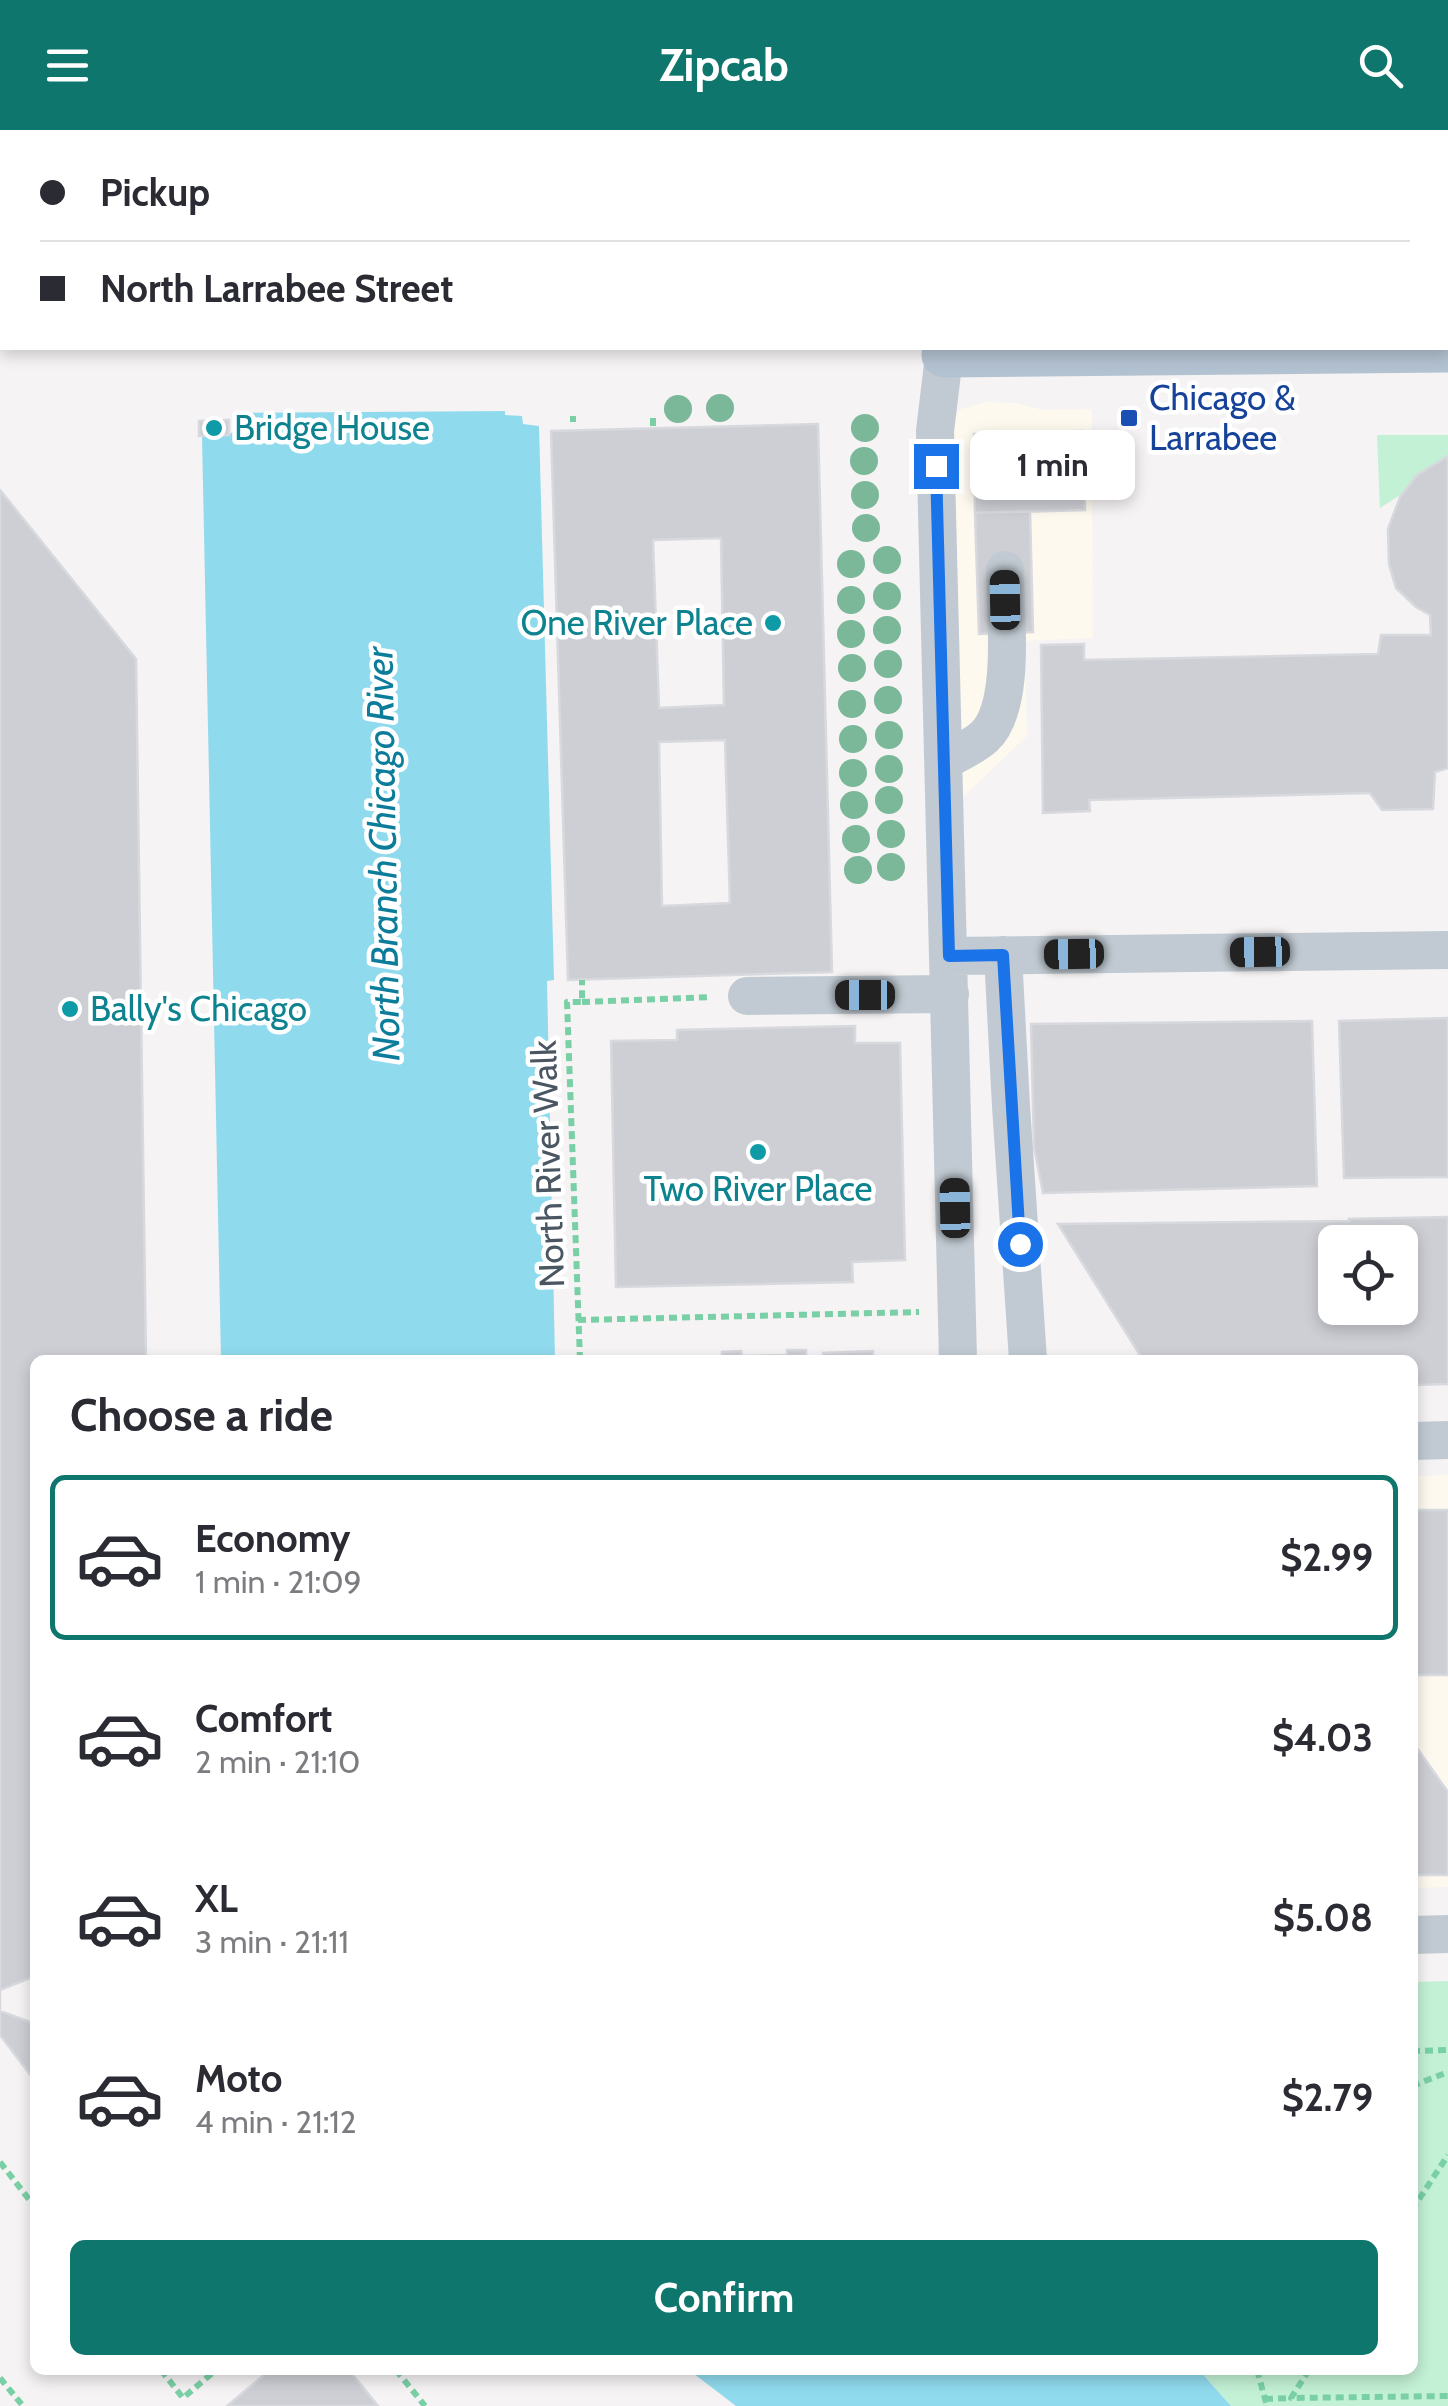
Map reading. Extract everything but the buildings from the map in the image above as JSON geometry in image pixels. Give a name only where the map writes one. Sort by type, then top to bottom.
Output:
[{"type":"main road","points":[[945,351],[1448,350]]},
{"type":"street","points":[[945,351],[935,430],[958,1355]]},
{"type":"street","points":[[944,761],[984,737],[1000,716],[1006,691],[1004,570]]},
{"type":"street","points":[[949,956],[1448,950]]},
{"type":"street","points":[[1003,955],[1028,1355]]},
{"type":"street","points":[[747,996],[950,994]]},
{"type":"street","points":[[1418,1441],[1448,1440]]},
{"type":"street","points":[[1418,1935],[1448,1934]]},
{"type":"path","points":[[653,418],[653,429]]},
{"type":"path","name":"North River Walk","points":[[580,1355],[567,1002],[582,1002],[582,980]]},
{"type":"path","points":[[582,1002],[747,996]]},
{"type":"path","points":[[578,1320],[919,1312]]},
{"type":"path","points":[[1418,2051],[1448,2050]]},
{"type":"path","points":[[1418,2084],[1448,2072]]},
{"type":"path","points":[[1418,2201],[1448,2155]]},
{"type":"path","points":[[0,2162],[30,2201]]},
{"type":"path","points":[[165,2375],[183,2398]]},
{"type":"path","points":[[174,2406],[210,2375]]},
{"type":"path","points":[[400,2375],[424,2406]]},
{"type":"path","points":[[1258,2375],[1266,2403],[1291,2398],[1448,2396]]},
{"type":"path","points":[[1291,2398],[1306,2375]]},
{"type":"path","points":[[0,2378],[22,2406]]},
{"type":"shaded area","points":[[986,402],[1016,403],[1043,410],[1092,409],[1093,638],[1025,641],[1027,736],[958,802],[952,421],[958,410]]},
{"type":"shaded area","points":[[1448,1475],[1448,1887],[1418,1888],[1418,1476]]},
{"type":"green space","points":[[1377,435],[1448,435],[1448,477],[1403,493],[1380,508]]},
{"type":"green space","points":[[1448,1981],[1448,2406],[1231,2406],[1203,2375],[1418,2375],[1418,1982]]},
{"type":"water","name":"North Branch Chicago River","points":[[234,350],[504,350],[505,415],[522,416],[523,424],[539,426],[554,980],[547,981],[555,1355],[221,1355],[202,436],[229,435],[236,429]]},
{"type":"water","points":[[696,2375],[1203,2375],[1231,2406],[736,2406]]},
{"type":"pier","points":[[229,350],[509,350],[510,410],[515,411],[230,413]]},
{"type":"place","name":"Chicago & Larrabee","points":[[1129,418]]},
{"type":"place","name":"Bridge House","points":[[214,428]]},
{"type":"place","name":"One River Place","points":[[773,623]]},
{"type":"place","name":"Bally's Chicago","points":[[70,1009]]},
{"type":"place","name":"Two River Place","points":[[758,1152]]},
{"type":"route","points":[[936,466],[949,956],[1003,955],[1020,1244]]}]
